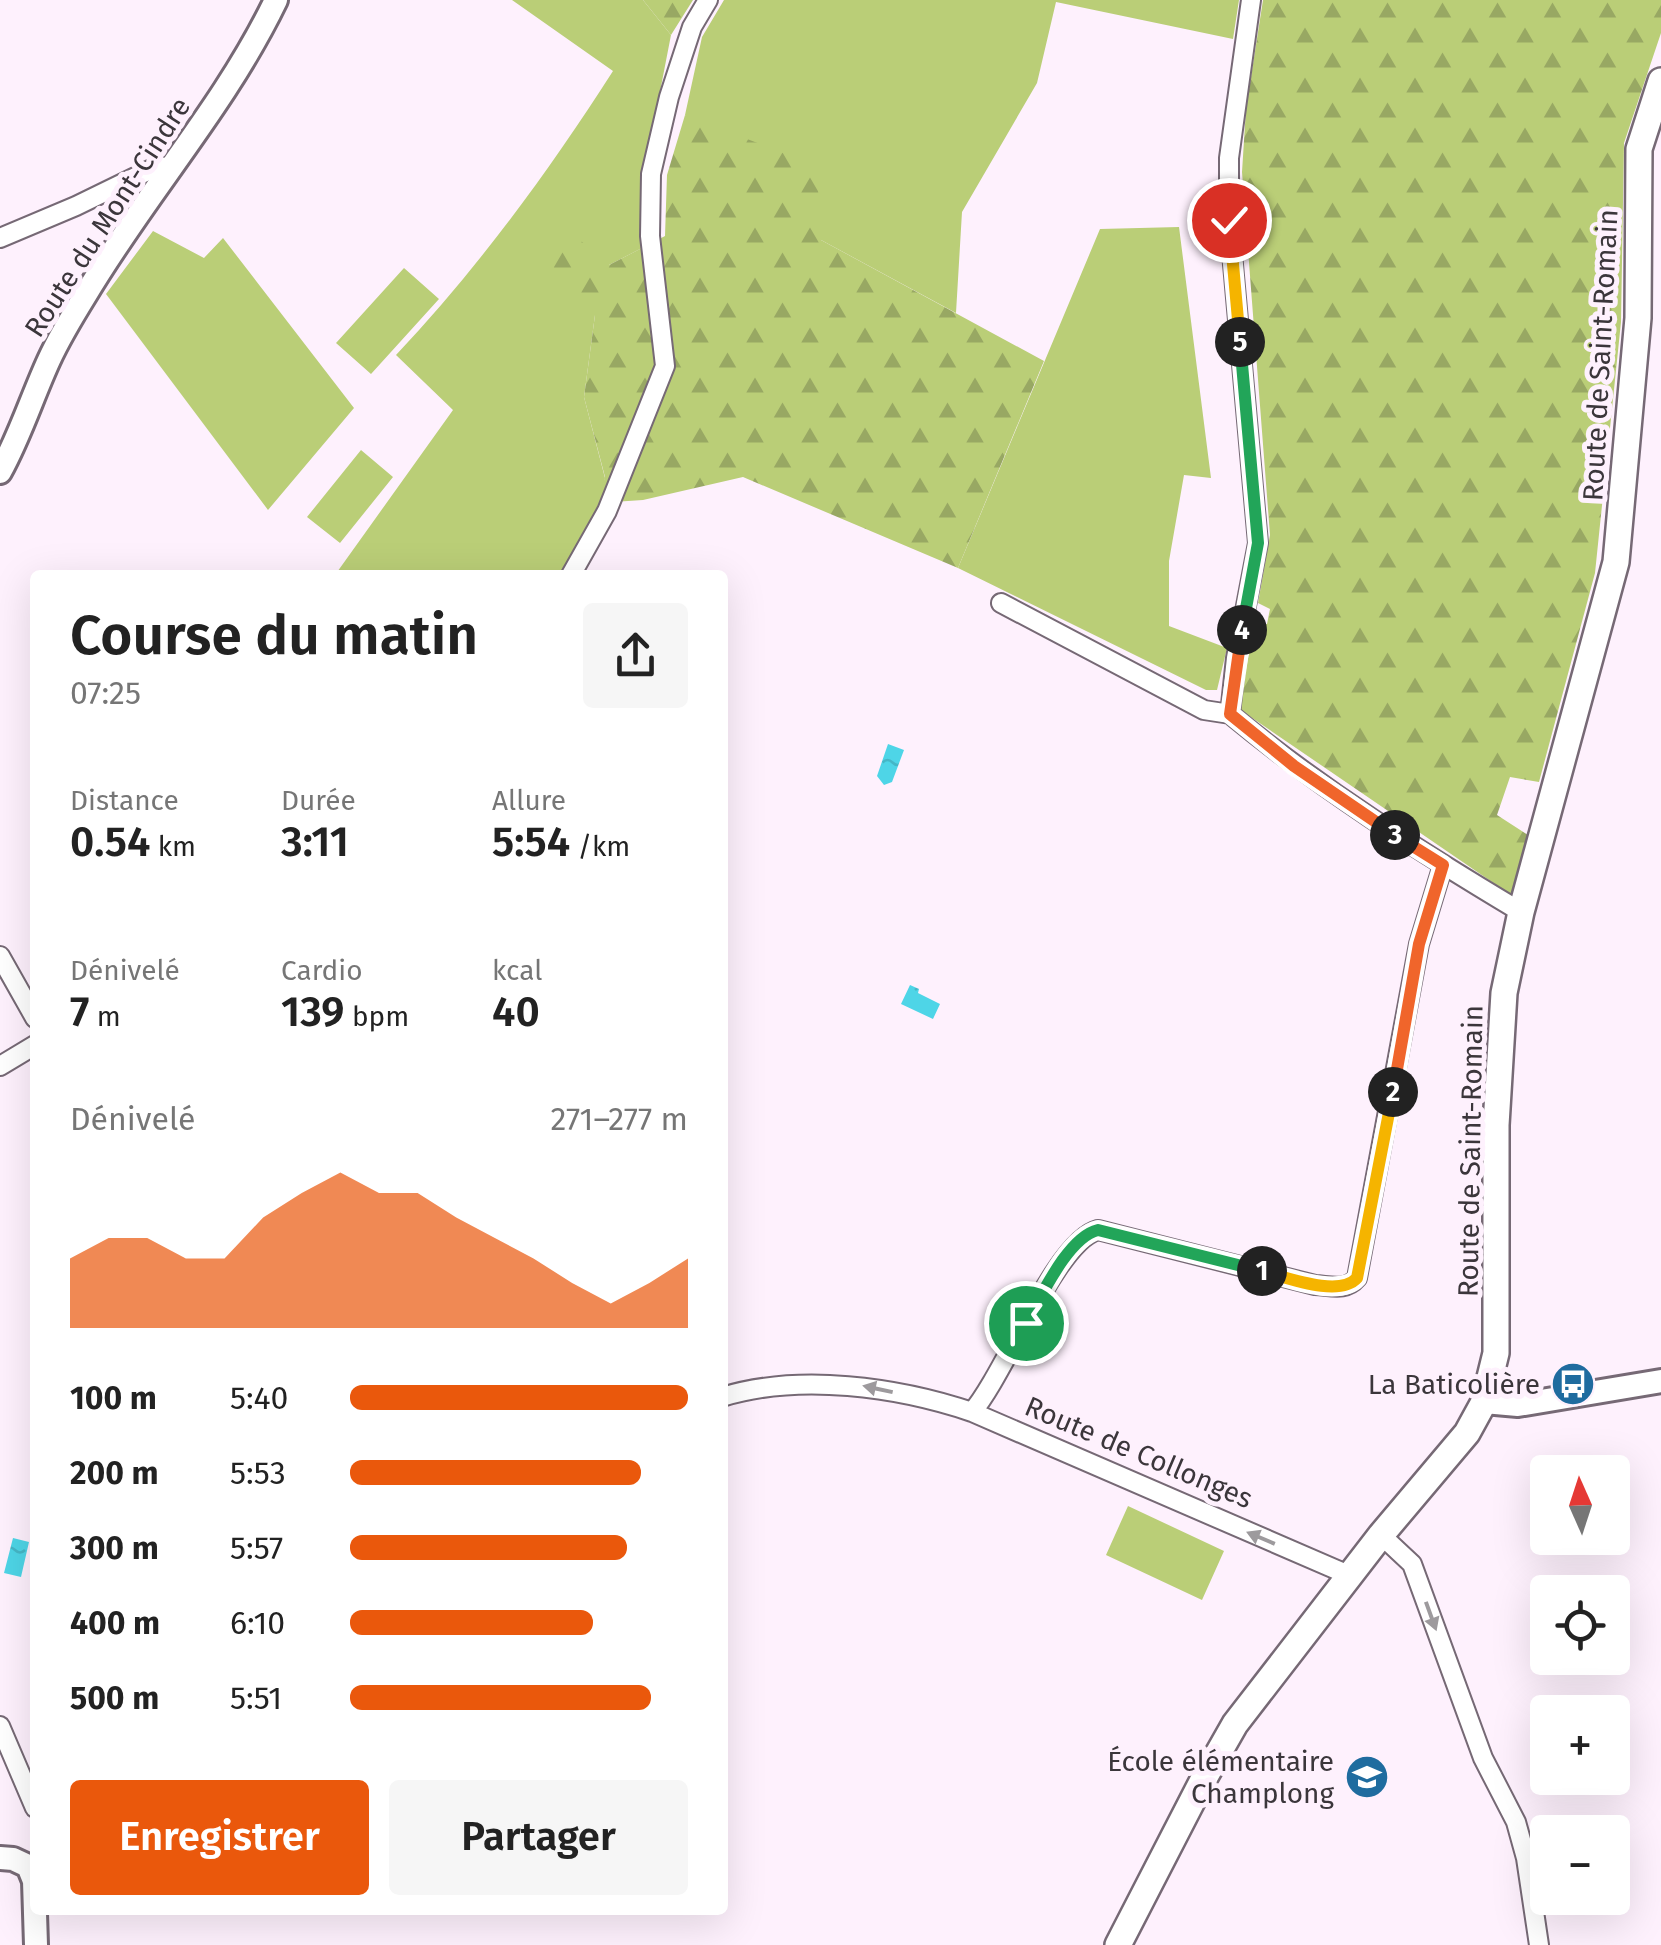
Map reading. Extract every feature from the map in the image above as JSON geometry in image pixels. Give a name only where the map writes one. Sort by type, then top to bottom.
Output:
[{"type":"main road","name":"Route de Saint-Romain","points":[[1118,1945],[1235,1724],[1381,1535],[1467,1433],[1484,1402],[1496,1353],[1498,1041],[1504,992],[1520,912],[1616,562],[1638,318],[1640,149],[1661,82]]},
{"type":"street","name":"Route du Mont-Cindre","points":[[0,472],[49,359],[87,291],[255,43],[276,0]]},
{"type":"street","points":[[574,570],[607,511],[665,366],[650,236],[651,174],[669,97],[692,28],[708,0]]},
{"type":"street","points":[[1230,714],[1236,658],[1258,543],[1229,220],[1229,158],[1251,0]]},
{"type":"street","points":[[0,238],[158,166],[172,168]]},
{"type":"street","points":[[1001,603],[1204,710],[1230,714],[1294,766],[1520,912]]},
{"type":"street","points":[[972,1412],[990,1392],[1058,1267],[1087,1232],[1098,1230],[1316,1285],[1351,1286],[1357,1278],[1371,1211],[1419,944],[1443,865]]},
{"type":"street","points":[[0,956],[30,1009]]},
{"type":"street","points":[[0,1066],[30,1048]]},
{"type":"street","points":[[1484,1402],[1518,1406],[1661,1381]]},
{"type":"street","name":"Route de Collonges","points":[[728,1396],[784,1388],[860,1385],[924,1396],[972,1412],[1350,1576]]},
{"type":"street","points":[[1381,1535],[1412,1564],[1483,1758],[1516,1822],[1526,1858],[1539,1945]]},
{"type":"street","points":[[0,1726],[30,1796]]},
{"type":"street","points":[[0,1858],[30,1863]]},
{"type":"street","points":[[35,1915],[36,1945]]},
{"type":"green space","points":[[512,0],[643,0],[671,35],[644,174],[644,247],[609,265],[595,315],[584,397],[605,478],[596,523],[566,570],[339,570],[453,410],[396,355],[511,218],[613,71]]},
{"type":"green space","points":[[643,0],[693,0],[671,35]]},
{"type":"green space","points":[[724,0],[1239,0],[1233,39],[1056,2],[1037,83],[962,212],[956,313],[821,240],[685,115],[702,37]]},
{"type":"green space","points":[[1263,0],[1661,0],[1661,33],[1624,143],[1621,322],[1595,573],[1539,782],[1510,777],[1497,815],[1528,835],[1511,895],[1239,709],[1254,625],[1267,624],[1270,609],[1258,603],[1270,535],[1242,172],[1246,109]]},
{"type":"green space","points":[[685,115],[817,166],[821,240],[1044,361],[958,568],[743,477],[643,500],[598,503],[605,477],[584,397],[595,315],[545,258],[573,234],[609,265],[665,236],[667,175]]},
{"type":"green space","points":[[1179,227],[1211,478],[1184,475],[1169,561],[1169,626],[1227,648],[1217,690],[1206,690],[958,568],[1100,229]]},
{"type":"green space","points":[[153,231],[204,258],[223,238],[354,408],[268,510],[106,294]]},
{"type":"green space","points":[[404,268],[439,299],[371,374],[336,343]]},
{"type":"green space","points":[[361,450],[393,477],[340,543],[307,517]]},
{"type":"green space","points":[[1128,1506],[1224,1551],[1202,1600],[1106,1555]]},
{"type":"water","points":[[888,744],[904,750],[892,782],[884,785],[877,776]]},
{"type":"water","points":[[910,985],[940,1004],[933,1019],[901,1004]]},
{"type":"water","points":[[13,1538],[29,1542],[21,1577],[4,1573]]},
{"type":"place","name":"La Baticolière","points":[[1573,1384]]},
{"type":"place","name":"École élémentaire Champlong","points":[[1367,1777]]},
{"type":"route","points":[[1026,1323],[1058,1267],[1087,1232],[1098,1230],[1316,1285],[1351,1286],[1357,1278],[1378,1176],[1419,944],[1443,865],[1294,766],[1230,714],[1236,658],[1258,543],[1229,220]]}]
